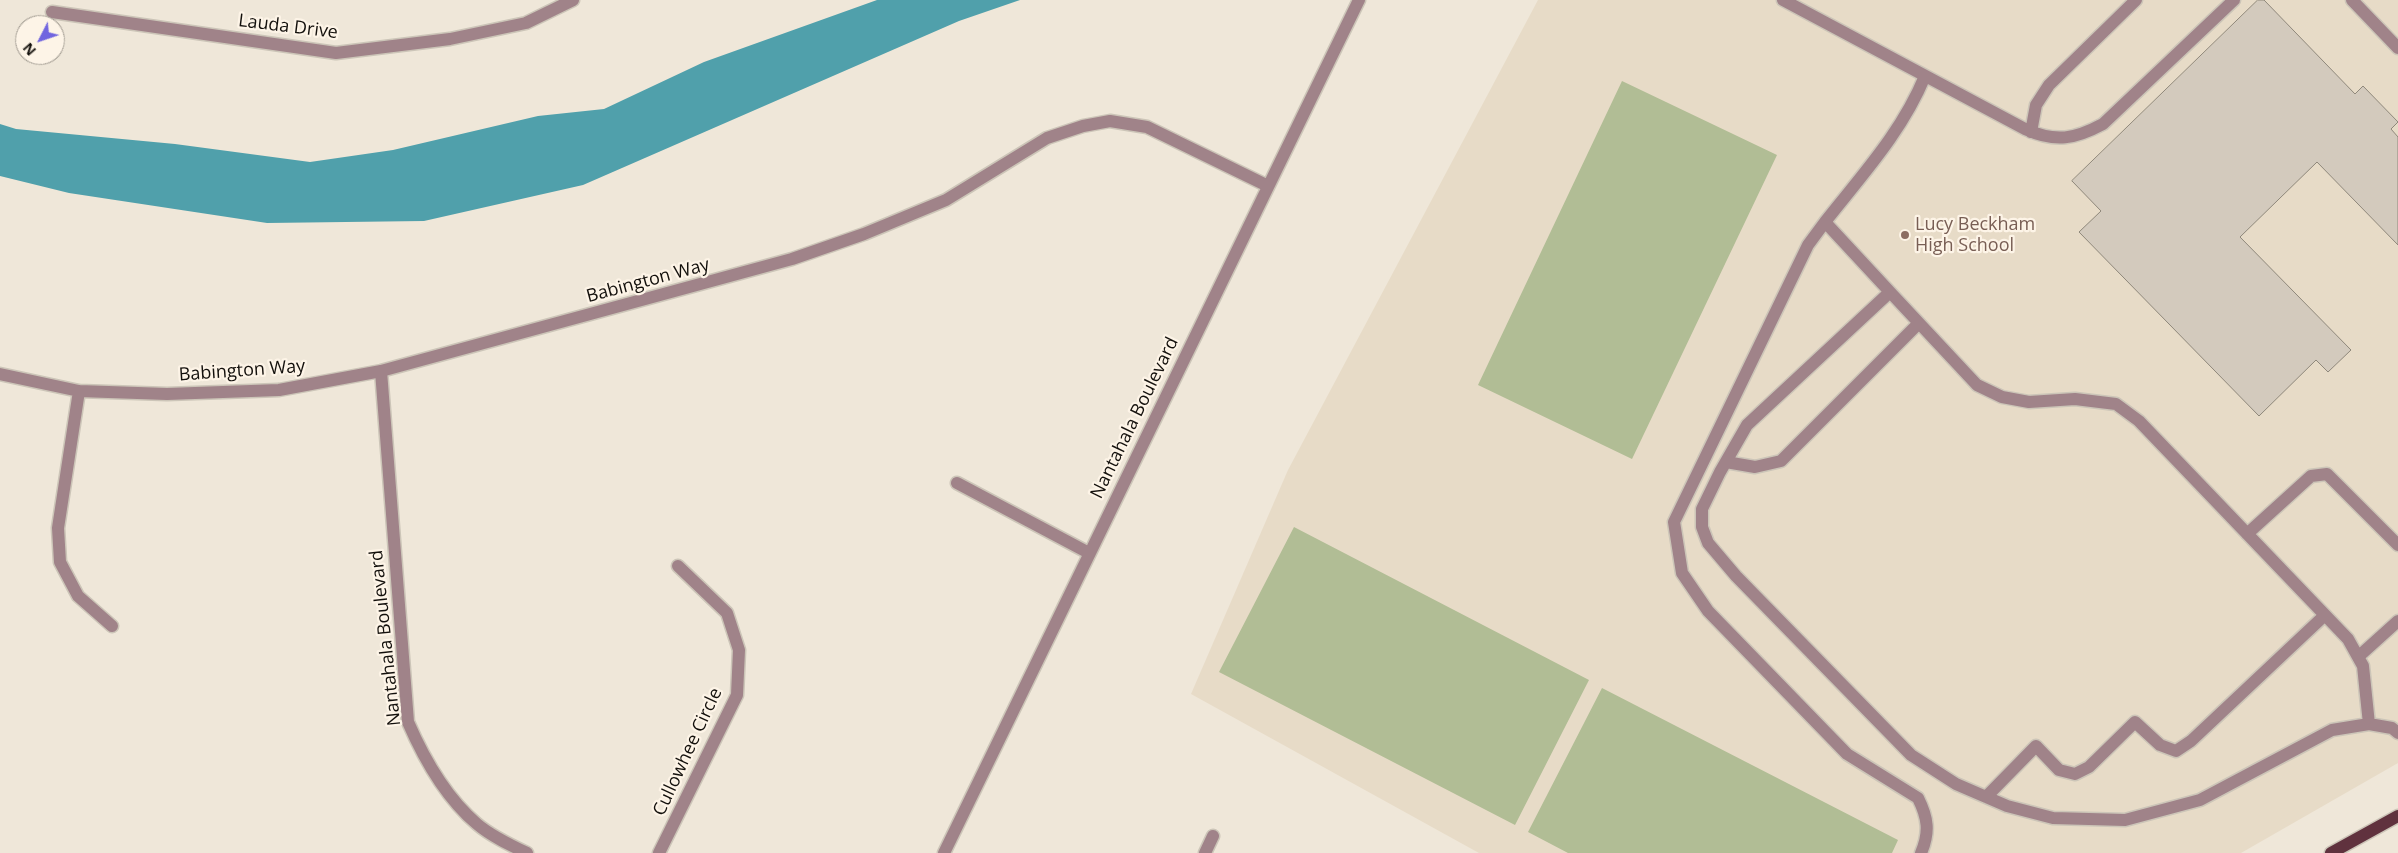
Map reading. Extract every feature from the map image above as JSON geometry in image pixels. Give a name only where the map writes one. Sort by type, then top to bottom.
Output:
[{"type":"main road","points":[[2331,853],[2398,816]]},
{"type":"street","name":"Lauda Drive","points":[[52,12],[336,53],[450,39],[526,23],[573,0]]},
{"type":"street","name":"Nantahala Boulevard","points":[[944,853],[1360,0]]},
{"type":"street","points":[[1783,0],[2031,132],[2059,139],[2082,135],[2103,124],[2234,0]]},
{"type":"street","points":[[2031,132],[2036,105],[2049,85],[2136,0]]},
{"type":"street","points":[[2352,0],[2398,48]]},
{"type":"street","points":[[1921,853],[1928,838],[1924,810],[1918,798],[1847,754],[1708,612],[1682,573],[1674,522],[1804,254],[1825,222],[1889,142],[1915,100],[1925,76]]},
{"type":"street","name":"Babington Way","points":[[0,374],[79,391],[167,394],[279,390],[381,371],[720,280],[801,256],[864,234],[946,200],[1048,138],[1083,126],[1110,121],[1146,127],[1268,186]]},
{"type":"street","points":[[1825,222],[1977,385],[2002,398],[2029,402],[2075,399],[2116,404],[2139,421],[2348,639],[2363,666],[2369,724]]},
{"type":"street","points":[[1890,292],[1747,425],[1702,509],[1702,527],[1708,543],[1736,576],[1911,755],[1956,784],[2007,806],[2053,818],[2125,820],[2200,800],[2332,730],[2369,724],[2392,728],[2398,733]]},
{"type":"street","points":[[1726,462],[1755,468],[1781,461],[1919,323]]},
{"type":"street","name":"Nantahala Boulevard","points":[[381,371],[408,722],[434,776],[455,801],[477,824],[527,853]]},
{"type":"street","points":[[79,391],[58,528],[60,562],[78,596],[112,626]]},
{"type":"street","points":[[2247,534],[2311,476],[2326,474],[2398,545]]},
{"type":"street","points":[[957,484],[1089,553]]},
{"type":"street","name":"Cullowhee Circle","points":[[659,853],[737,695],[739,650],[727,613],[678,566]]},
{"type":"street","points":[[1986,797],[2036,746],[2059,770],[2075,774],[2089,767],[2135,722],[2160,745],[2176,751],[2191,742],[2325,614]]},
{"type":"street","points":[[2358,657],[2398,621]]},
{"type":"street","points":[[1205,853],[1213,836]]},
{"type":"shaded area","name":"Lucy Beckham High School","points":[[1538,0],[2398,0],[2398,763],[2241,853],[1479,853],[1191,694],[1288,470]]},
{"type":"green space","points":[[1622,81],[1777,155],[1632,459],[1478,385]]},
{"type":"green space","points":[[1294,527],[1589,680],[1515,825],[1219,672]]},
{"type":"green space","points":[[1602,688],[1898,840],[1892,853],[1568,853],[1528,832]]},
{"type":"water","points":[[877,0],[1020,0],[959,21],[583,185],[424,221],[267,223],[69,193],[0,176],[0,124],[16,129],[175,144],[310,162],[393,150],[538,116],[604,109],[704,62]]},
{"type":"building","points":[[2258,0],[2264,0],[2355,94],[2363,86],[2398,122],[2391,129],[2398,137],[2398,245],[2317,162],[2240,237],[2351,350],[2328,372],[2316,360],[2259,416],[2079,232],[2101,211],[2072,181]]},
{"type":"place","name":"Lucy Beckham High School","points":[[1905,235]]}]
